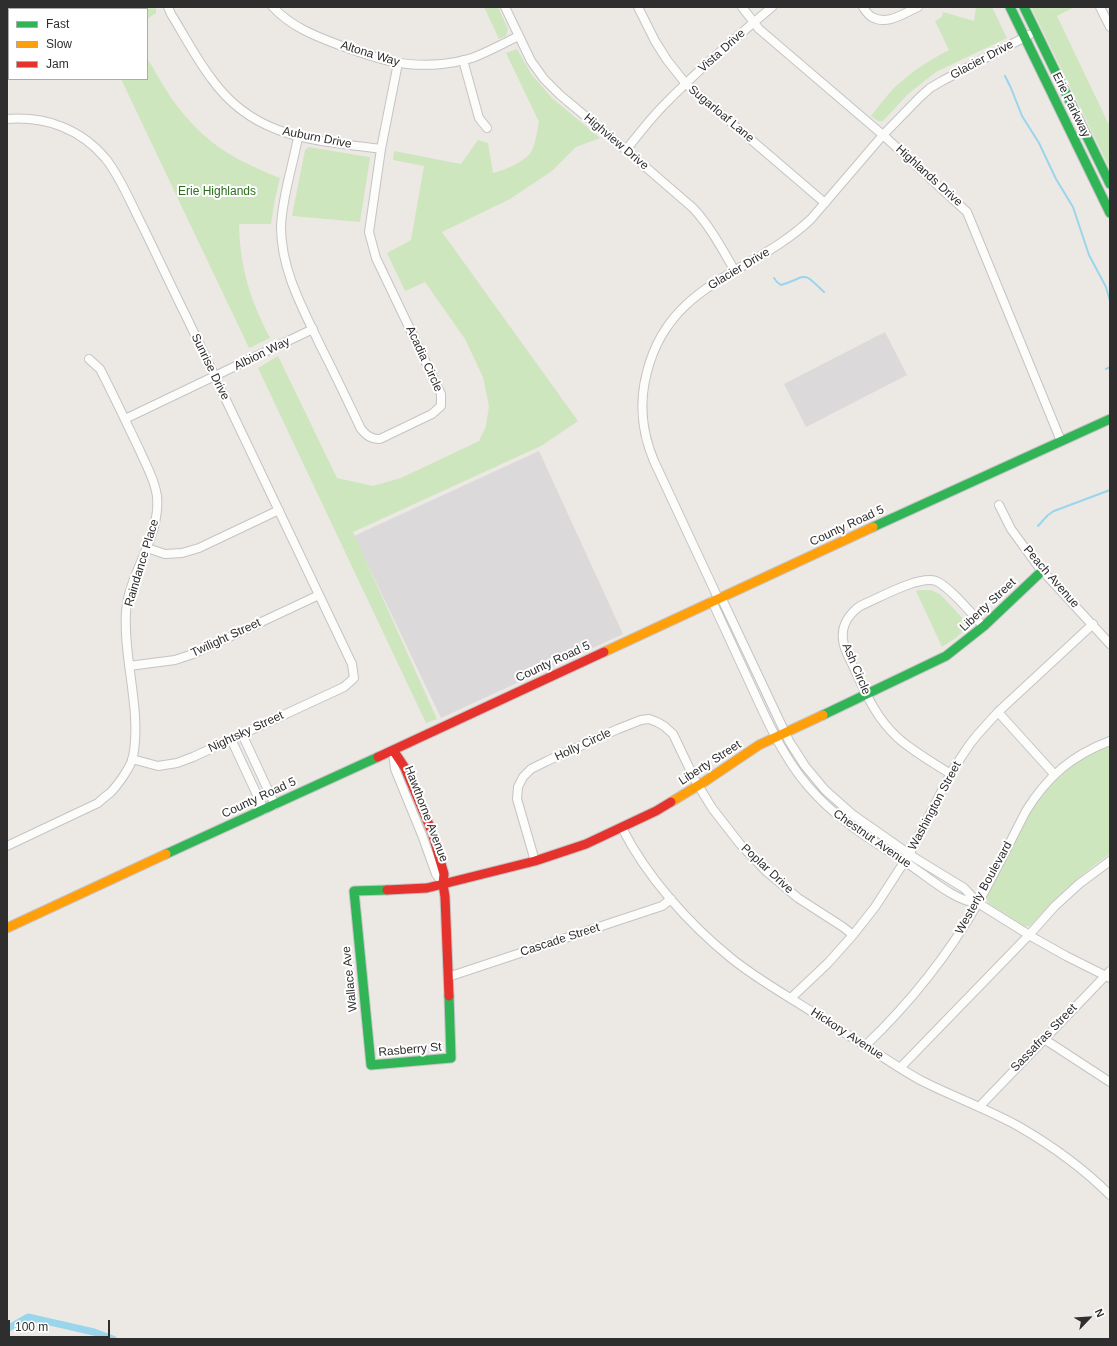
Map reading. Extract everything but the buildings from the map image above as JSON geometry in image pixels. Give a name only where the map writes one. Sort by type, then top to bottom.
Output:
[{"type":"street","name":"Auburn Drive","points":[[168,7],[170,14],[211,78],[226,96],[260,123],[298,137],[381,149]]},
{"type":"street","name":"Altona Way","points":[[273,7],[294,25],[315,36],[372,56],[410,65],[431,65],[472,58],[519,36]]},
{"type":"street","name":"Highview Drive","points":[[505,7],[532,61],[544,78],[560,95],[626,150],[703,218],[735,271]]},
{"type":"street","name":"Sugarloaf Lane","points":[[638,7],[655,41],[667,60],[686,84],[825,203]]},
{"type":"street","name":"Highlands Drive","points":[[742,7],[753,23],[883,135],[967,212],[1061,441]]},
{"type":"street","name":"Vista Drive","points":[[626,150],[652,119],[686,84],[719,52],[772,7]]},
{"type":"street","points":[[863,7],[871,17],[883,20],[890,20],[918,7]]},
{"type":"street","name":"Erie Parkway","points":[[1010,7],[1110,213]]},
{"type":"street","name":"Erie Parkway","points":[[1024,7],[1110,184]]},
{"type":"street","points":[[1100,7],[1110,27]]},
{"type":"street","name":"Glacier Drive","points":[[717,599],[650,451],[644,427],[643,396],[645,379],[650,360],[666,328],[692,298],[799,231],[906,109],[930,88],[1036,31]]},
{"type":"street","points":[[463,60],[479,118],[487,128]]},
{"type":"street","name":"Acadia Circle","points":[[298,137],[283,206],[282,243],[285,262],[290,279],[361,429],[367,436],[373,439],[380,439],[432,414],[441,406],[441,394],[376,258],[369,232],[381,149],[398,63]]},
{"type":"street","name":"Sunrise Drive","points":[[7,119],[28,118],[43,120],[60,125],[76,133],[106,159],[117,176],[215,376],[352,664],[354,678]]},
{"type":"street","name":"Albion Way","points":[[125,419],[313,329]]},
{"type":"street","name":"Raindance Place","points":[[7,846],[98,802],[111,792],[123,776],[132,759],[136,734],[126,639],[126,611],[134,580],[155,524],[157,496],[151,476],[125,419],[100,369],[89,359]]},
{"type":"street","name":"County Road 5","points":[[7,928],[717,599],[1110,419]]},
{"type":"street","name":"Peach Avenue","points":[[999,505],[1011,529],[1042,571],[1110,644]]},
{"type":"street","points":[[146,548],[165,554],[182,553],[199,548],[279,510]]},
{"type":"street","name":"Liberty Street","points":[[354,891],[427,888],[535,861],[586,844],[622,828],[656,811],[775,737],[946,656],[958,648],[983,626],[1042,571]]},
{"type":"street","name":"Ash Circle","points":[[951,774],[910,748],[897,737],[872,708],[846,651],[843,639],[844,629],[847,619],[852,612],[860,606],[915,582],[925,580],[935,581],[945,586],[983,626]]},
{"type":"street","name":"Twilight Street","points":[[129,666],[175,660],[193,654],[319,595]]},
{"type":"street","name":"Chestnut Avenue","points":[[717,599],[785,732],[805,766],[825,790],[852,814],[910,853],[915,858],[964,888],[978,902],[1029,935],[1066,956],[1108,975]]},
{"type":"street","name":"Chestnut Avenue","points":[[717,599],[775,737],[793,767],[817,797],[852,827],[958,897],[971,902],[978,902]]},
{"type":"street","name":"Washington Street","points":[[791,998],[828,963],[875,907],[905,862],[951,774],[970,744],[998,712],[1092,624]]},
{"type":"street","name":"Nightsky Street","points":[[132,759],[158,766],[177,763],[344,687],[354,678]]},
{"type":"street","points":[[998,712],[1054,774]]},
{"type":"street","name":"Holly Circle","points":[[535,861],[517,799],[518,787],[523,777],[531,769],[547,761],[618,729],[641,720],[649,720],[664,726],[673,734],[698,786]]},
{"type":"street","points":[[242,734],[275,805]]},
{"type":"street","points":[[231,739],[264,810]]},
{"type":"street","name":"Westerly Boulevard","points":[[865,1046],[924,982],[954,941],[978,902],[1034,797],[1065,764],[1087,751],[1110,742]]},
{"type":"street","name":"Hawthorne Avenue","points":[[393,750],[405,768],[432,832],[444,874],[443,884],[445,897],[451,1058]]},
{"type":"street","name":"Poplar Drive","points":[[698,786],[712,808],[740,844],[766,872],[798,898],[853,935]]},
{"type":"street","name":"Hickory Avenue","points":[[622,828],[632,846],[671,899],[689,920],[732,959],[900,1068],[938,1089],[1018,1126],[1041,1140],[1075,1164],[1110,1195]]},
{"type":"street","points":[[900,1068],[1056,906],[1079,884],[1110,861]]},
{"type":"street","name":"Wallace Ave","points":[[354,891],[371,1065]]},
{"type":"street","name":"Cascade Street","points":[[448,977],[662,906],[671,899]]},
{"type":"street","name":"Sassafras Street","points":[[979,1107],[1108,975]]},
{"type":"street","points":[[1044,1039],[1110,1082]]},
{"type":"street","name":"Rasberry St","points":[[371,1065],[451,1058]]},
{"type":"shaded area","points":[[885,332],[907,375],[806,427],[784,384]]},
{"type":"shaded area","points":[[539,451],[623,634],[441,718],[354,536]]},
{"type":"green space","points":[[156,7],[156,13],[148,18],[148,8],[95,8]]},
{"type":"green space","points":[[484,7],[498,7],[508,29],[506,36],[499,39]]},
{"type":"green space","points":[[976,7],[992,7],[1007,38],[936,72],[908,94],[883,121],[878,121],[871,116],[895,87],[907,76],[949,50],[935,21],[942,17],[943,12],[974,21]]},
{"type":"green space","points":[[1031,7],[1052,7],[1053,9],[1056,7],[1075,7],[1057,16],[1110,127],[1110,169]]},
{"type":"green space","points":[[517,49],[532,75],[552,98],[600,138],[576,147],[552,171],[510,199],[442,232],[578,421],[541,446],[353,532],[437,719],[426,723],[258,368],[278,356],[337,478],[373,486],[401,478],[479,441],[486,426],[489,406],[483,377],[465,339],[425,282],[405,291],[387,253],[411,240],[424,166],[393,160],[394,151],[461,164],[478,140],[488,143],[493,173],[514,165],[524,159],[531,152],[534,145],[539,122],[506,53]]},
{"type":"green space","name":"Erie Highlands","points":[[148,60],[174,101],[189,121],[200,132],[236,158],[280,178],[271,224],[239,224],[241,255],[247,283],[270,338],[249,348],[121,80],[148,80]]},
{"type":"green space","points":[[309,147],[370,158],[360,222],[292,216],[305,150]]},
{"type":"green space","points":[[931,590],[940,594],[968,624],[968,626],[957,637],[942,647],[916,591]]},
{"type":"green space","points":[[1110,746],[1110,854],[1088,870],[1068,888],[1030,926],[1024,926],[988,903],[986,897],[1028,816],[1043,792],[1059,775],[1078,761]]},
{"type":"waterway","points":[[1005,76],[1022,116],[1039,143],[1056,179],[1073,207],[1089,255],[1106,287],[1110,301]]},
{"type":"waterway","points":[[774,278],[781,285],[804,277],[811,280],[824,292]]},
{"type":"waterway","points":[[1106,369],[1110,367]]},
{"type":"waterway","points":[[1038,526],[1054,511],[1110,490]]},
{"type":"waterway","points":[[7,1329],[28,1317],[94,1332],[113,1339]]},
{"type":"traffic: fast","points":[[1010,7],[1110,213]]},
{"type":"traffic: fast","points":[[1024,7],[1110,184]]},
{"type":"traffic: fast","points":[[873,527],[1110,419]]},
{"type":"traffic: fast","points":[[823,715],[946,656],[984,626],[1042,571]]},
{"type":"traffic: fast","points":[[166,854],[378,757]]},
{"type":"traffic: fast","points":[[387,890],[354,891],[371,1065],[451,1058],[449,996]]},
{"type":"traffic: slow","points":[[604,652],[873,527]]},
{"type":"traffic: slow","points":[[671,802],[759,745],[823,715]]},
{"type":"traffic: slow","points":[[7,928],[166,854]]},
{"type":"traffic: jam","points":[[378,757],[604,652]]},
{"type":"traffic: jam","points":[[393,750],[405,768],[432,832],[444,874],[443,884],[445,897],[449,996]]},
{"type":"traffic: jam","points":[[387,890],[427,888],[535,861],[586,844],[656,811],[671,802]]}]
